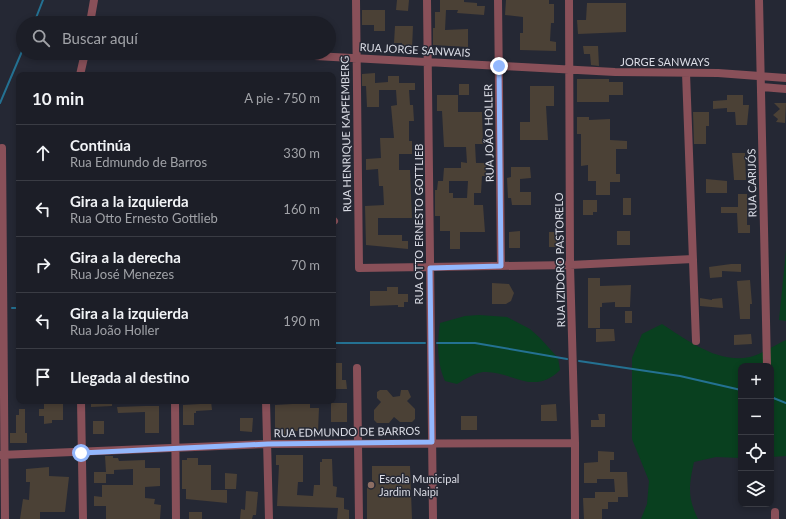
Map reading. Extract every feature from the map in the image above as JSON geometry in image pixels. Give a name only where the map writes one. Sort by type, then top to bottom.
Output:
[{"type":"street","points":[[91,16],[94,0]]},
{"type":"street","name":"RUA HENRIQUE KAPFEMBERG","points":[[356,0],[359,268],[430,268]]},
{"type":"street","name":"RUA OTTO ERNESTO GOTTLIEB","points":[[427,0],[429,62],[433,519]]},
{"type":"street","name":"RUA JOÃO HOLLER","points":[[498,0],[501,266]]},
{"type":"street","name":"RUA IZIDORO PASTORELO","points":[[569,0],[570,265],[575,443],[575,519]]},
{"type":"street","name":"RUA CARIJÓS","points":[[759,0],[767,363]]},
{"type":"street","name":"RUA JORGE SANWAIS","points":[[336,57],[569,69]]},
{"type":"street","points":[[81,72],[83,60]]},
{"type":"street","name":"JORGE SANWAYS","points":[[569,69],[615,72],[760,75]]},
{"type":"street","points":[[686,73],[696,341]]},
{"type":"street","points":[[760,75],[786,78]]},
{"type":"street","points":[[760,86],[786,89]]},
{"type":"street","points":[[2,148],[2,455],[4,519]]},
{"type":"street","points":[[430,268],[570,265],[693,259]]},
{"type":"street","points":[[357,368],[359,519]]},
{"type":"street","points":[[81,404],[83,519]]},
{"type":"street","points":[[175,404],[174,447],[176,519]]},
{"type":"street","points":[[266,404],[269,519]]},
{"type":"street","name":"RUA EDMUNDO DE BARROS","points":[[2,455],[81,453],[174,447],[268,444],[432,442],[575,443]]},
{"type":"green space","points":[[786,251],[786,321],[779,320]]},
{"type":"green space","points":[[479,315],[507,317],[530,329],[558,358],[560,370],[550,378],[531,382],[493,372],[483,372],[473,375],[457,384],[445,381],[440,367],[438,353],[440,323],[465,316]]},
{"type":"green space","points":[[662,324],[703,349],[726,357],[738,358],[755,356],[786,340],[786,456],[774,457],[774,363],[738,363],[738,458],[716,457],[694,462],[690,491],[694,511],[698,519],[641,519],[647,504],[649,481],[632,439],[632,358],[642,334]]},
{"type":"building","points":[[397,0],[409,0],[408,11],[396,10]]},
{"type":"building","points":[[440,0],[464,0],[464,2],[477,3],[477,6],[485,6],[484,15],[457,13],[458,10],[446,10],[445,30],[468,29],[468,47],[433,45],[435,12],[440,12]]},
{"type":"building","points":[[506,0],[549,0],[549,4],[554,4],[554,23],[551,23],[550,41],[556,42],[556,51],[520,50],[520,33],[523,33],[523,17],[505,15]]},
{"type":"building","points":[[587,3],[626,3],[626,32],[578,34],[577,20],[586,20]]},
{"type":"building","points":[[362,10],[385,10],[385,31],[374,31],[374,25],[362,25]]},
{"type":"building","points":[[395,26],[413,26],[412,49],[402,48],[402,43],[394,43]]},
{"type":"building","points":[[583,46],[598,46],[599,66],[591,65],[590,54],[584,54]]},
{"type":"building","points":[[375,73],[375,83],[388,82],[388,76],[399,76],[399,83],[415,83],[415,90],[409,90],[410,105],[413,105],[414,121],[409,121],[409,141],[412,141],[412,154],[399,154],[399,170],[410,170],[412,218],[378,218],[378,235],[402,235],[402,241],[408,241],[408,249],[366,245],[365,206],[384,205],[383,186],[379,186],[378,169],[366,170],[366,159],[381,158],[380,138],[394,138],[391,106],[397,105],[396,90],[379,90],[379,107],[367,107],[366,86],[362,86],[362,74]]},
{"type":"building","points":[[577,79],[609,79],[609,82],[623,82],[623,95],[609,95],[609,102],[577,102]]},
{"type":"building","points":[[459,84],[469,84],[469,95],[459,95]]},
{"type":"building","points":[[530,86],[554,86],[554,106],[546,106],[548,140],[520,140],[520,122],[530,122]]},
{"type":"building","points":[[437,95],[458,95],[458,112],[482,112],[483,144],[475,144],[476,163],[486,163],[486,176],[482,176],[481,193],[474,193],[474,205],[483,205],[485,232],[460,232],[460,249],[450,249],[450,231],[440,231],[440,216],[435,216],[435,190],[437,190],[438,181],[443,181],[444,168],[461,168],[461,162],[467,163],[466,147],[444,147],[442,111],[437,111]],"holes":[[[449,181],[468,181],[467,198],[453,198],[453,193],[449,193]]]},
{"type":"building","points":[[727,95],[743,95],[743,105],[749,105],[747,125],[736,125],[735,112],[727,112],[727,108],[713,109],[713,101],[727,100]]},
{"type":"building","points":[[774,103],[786,103],[785,123],[776,122],[778,119],[773,115],[780,109]]},
{"type":"building","points":[[693,112],[709,112],[709,126],[706,126],[706,144],[694,144]]},
{"type":"building","points":[[577,117],[589,117],[589,120],[610,119],[610,140],[627,141],[627,149],[616,149],[616,174],[620,174],[620,182],[610,182],[610,195],[596,195],[596,181],[588,181],[588,165],[581,166],[581,134],[577,134]]},
{"type":"building","points":[[732,153],[745,153],[746,180],[734,180]]},
{"type":"building","points":[[511,167],[530,167],[531,178],[520,179],[520,192],[531,192],[531,205],[512,205],[511,198],[508,198],[507,178],[511,177]]},
{"type":"building","points":[[706,179],[727,181],[727,193],[706,193]]},
{"type":"building","points":[[738,194],[747,194],[747,225],[750,225],[750,233],[738,233],[737,213],[721,213],[721,207],[738,207]]},
{"type":"building","points":[[623,198],[631,198],[631,215],[623,215]]},
{"type":"building","points":[[583,200],[597,200],[597,212],[593,212],[593,215],[583,215]]},
{"type":"building","points":[[520,231],[520,248],[509,248],[509,232]]},
{"type":"building","points":[[617,231],[630,231],[630,245],[617,245]]},
{"type":"building","points":[[549,232],[557,232],[557,247],[549,247]]},
{"type":"building","points":[[741,264],[741,272],[722,271],[722,277],[710,278],[709,267]]},
{"type":"building","points":[[588,278],[600,278],[600,286],[631,285],[630,307],[615,307],[615,302],[602,303],[602,307],[600,307],[600,328],[588,328]]},
{"type":"building","points":[[750,280],[752,304],[750,304],[750,319],[740,319],[737,281]]},
{"type":"building","points":[[492,283],[509,284],[514,293],[511,301],[506,304],[492,304]]},
{"type":"building","points":[[387,287],[398,287],[398,294],[408,294],[408,302],[404,302],[404,307],[398,307],[398,305],[370,306],[370,291],[387,291]]},
{"type":"building","points":[[700,298],[712,300],[722,298],[723,308],[700,306]]},
{"type":"building","points":[[625,311],[632,311],[632,323],[625,323]]},
{"type":"building","points":[[596,329],[614,329],[615,341],[596,342]]},
{"type":"building","points":[[751,334],[752,344],[734,345],[734,335]]},
{"type":"building","points":[[336,363],[342,363],[342,380],[346,380],[347,389],[336,389]]},
{"type":"building","points":[[380,390],[387,390],[393,397],[400,396],[401,390],[408,390],[411,397],[407,401],[415,409],[415,419],[412,422],[400,422],[394,417],[389,423],[377,423],[374,420],[374,410],[381,402],[377,398],[377,392]]},
{"type":"building","points":[[347,403],[347,422],[331,422],[331,404]]},
{"type":"building","points":[[44,404],[63,404],[63,420],[52,420],[52,423],[44,424],[44,416],[39,416],[39,409],[44,409]]},
{"type":"building","points":[[91,404],[112,404],[112,406],[91,407]]},
{"type":"building","points":[[211,404],[212,410],[196,411],[196,413],[194,413],[194,425],[183,425],[183,405]]},
{"type":"building","points":[[310,404],[310,408],[319,408],[318,431],[292,431],[292,434],[275,435],[275,405]]},
{"type":"building","points":[[556,404],[557,421],[541,421],[541,405]]},
{"type":"building","points":[[159,406],[159,433],[145,433],[145,412],[118,413],[117,407]]},
{"type":"building","points":[[19,409],[25,409],[25,433],[27,433],[27,443],[10,443],[10,433],[16,433],[16,415],[19,415]]},
{"type":"building","points":[[598,414],[605,414],[605,427],[591,427],[591,420],[599,420]]},
{"type":"building","points":[[461,416],[477,416],[477,430],[461,430]]},
{"type":"building","points":[[240,418],[253,418],[252,432],[240,431]]},
{"type":"building","points":[[93,421],[104,421],[104,434],[93,434]]},
{"type":"building","points":[[598,451],[614,452],[614,460],[610,460],[610,472],[627,472],[628,497],[618,497],[618,502],[608,502],[608,509],[602,509],[602,519],[584,519],[583,498],[595,498],[595,492],[615,492],[614,479],[597,479],[597,483],[584,483],[584,463],[598,462]]},
{"type":"building","points":[[276,455],[303,455],[303,482],[298,482],[297,495],[313,496],[314,485],[320,485],[320,462],[322,462],[322,459],[332,459],[333,486],[337,487],[336,497],[344,498],[344,509],[349,510],[349,519],[337,519],[338,508],[277,506],[279,465],[276,465]]},
{"type":"building","points":[[105,456],[113,456],[113,458],[118,458],[119,461],[145,460],[145,468],[160,468],[160,486],[145,487],[145,498],[155,499],[154,504],[161,505],[160,519],[106,519],[106,506],[94,506],[94,496],[102,497],[102,485],[133,485],[133,469],[114,470],[114,474],[106,474],[106,483],[94,483],[94,472],[106,472]]},
{"type":"building","points":[[187,458],[198,458],[198,465],[211,465],[211,490],[227,490],[227,503],[186,499],[186,489],[182,489],[182,460],[187,460]]},
{"type":"building","points":[[372,466],[410,466],[412,519],[367,519],[367,483],[372,483]]},
{"type":"building","points":[[49,467],[49,476],[69,477],[65,512],[40,512],[40,519],[20,519],[23,499],[29,500],[30,482],[26,482],[26,469]]},
{"type":"building","points":[[225,473],[237,474],[236,489],[225,489]]},
{"type":"building","points":[[246,491],[258,492],[256,515],[253,515],[252,519],[240,519],[241,509],[245,510]]},
{"type":"building","points":[[189,512],[202,512],[202,519],[189,519]]},
{"type":"waterway","points":[[37,16],[43,0]]},
{"type":"waterway","points":[[0,103],[18,60]]},
{"type":"waterway","points":[[336,343],[425,343]]},
{"type":"waterway","points":[[437,343],[475,343],[567,359]]},
{"type":"waterway","points":[[579,361],[680,376],[738,389]]},
{"type":"waterway","points":[[774,398],[786,403]]},
{"type":"place","name":"Escola Municipal Jardim Naipi","points":[[371,485]]},
{"type":"route","points":[[81,453],[174,447],[268,444],[432,442],[430,268],[501,266],[499,66]]}]
